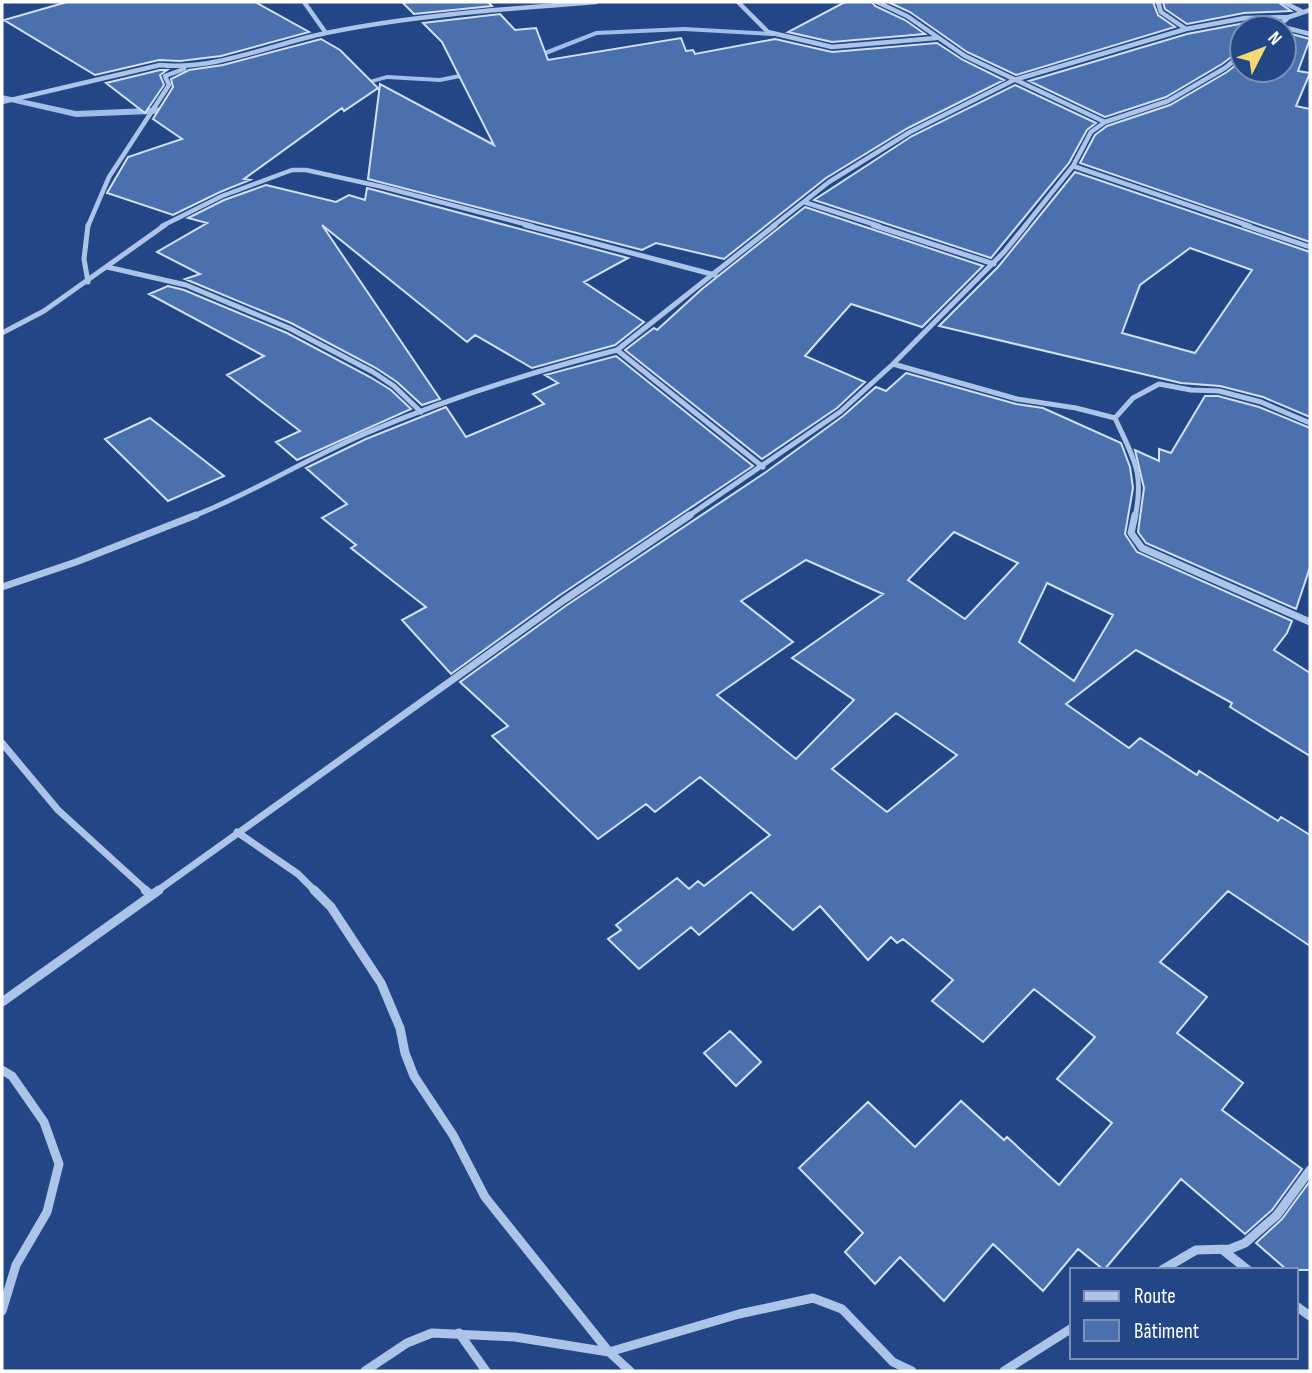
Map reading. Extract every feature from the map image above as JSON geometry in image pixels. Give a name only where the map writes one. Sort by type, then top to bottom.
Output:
[{"type":"street","points":[[304,2],[326,33]]},
{"type":"street","points":[[88,282],[83,249],[96,198],[109,173],[155,108],[160,93],[169,85],[165,76],[185,68],[326,33],[461,12],[596,2]]},
{"type":"street","points":[[738,2],[768,32],[832,47],[937,38]]},
{"type":"street","points":[[877,2],[907,16],[965,56],[1105,122]]},
{"type":"street","points":[[1158,2],[1161,12],[1186,30]]},
{"type":"street","points":[[1283,2],[1303,12]]},
{"type":"street","points":[[1297,14],[1310,10]]},
{"type":"street","points":[[2,587],[76,562],[222,505],[364,434],[421,412],[521,375],[617,350],[830,182],[910,132],[1014,80],[1228,19]]},
{"type":"street","points":[[2,102],[160,65],[185,68]]},
{"type":"street","points":[[2,1002],[648,541],[763,467],[840,412],[893,364],[994,264],[1073,166],[1091,132],[1105,122],[1168,101],[1228,65]]},
{"type":"street","points":[[1073,166],[1310,247]]},
{"type":"street","points":[[2,334],[45,314],[155,230],[184,214],[281,173],[306,170],[383,187],[715,275]]},
{"type":"street","points":[[804,202],[994,264]]},
{"type":"street","points":[[107,267],[186,285],[289,328],[373,372],[394,386],[421,412]]},
{"type":"street","points":[[617,350],[763,467]]},
{"type":"street","points":[[893,364],[1017,399],[1115,418]]},
{"type":"street","points":[[1115,418],[1133,398],[1159,384],[1237,395],[1310,423]]},
{"type":"street","points":[[1115,418],[1139,470],[1140,495],[1131,533],[1134,540],[1142,548],[1310,622]]},
{"type":"street","points":[[2,743],[58,810],[150,894]]},
{"type":"street","points":[[237,832],[299,874],[331,907],[381,983],[400,1028],[405,1053],[414,1076],[453,1135],[485,1197],[609,1352],[630,1371]]},
{"type":"street","points":[[2,1070],[12,1076],[44,1122],[59,1164],[47,1212],[16,1265],[2,1311]]},
{"type":"street","points":[[1166,1268],[1201,1249],[1224,1251],[1254,1237],[1291,1199],[1310,1170]]},
{"type":"street","points":[[1224,1251],[1245,1268]]},
{"type":"street","points":[[365,1371],[407,1343],[432,1333],[515,1337],[609,1352],[739,1314],[813,1298],[842,1309],[892,1362],[912,1371]]},
{"type":"street","points":[[1004,1371],[1070,1329]]},
{"type":"street","points":[[459,1333],[486,1371]]},
{"type":"building","points":[[67,2],[255,2],[309,32],[221,56],[180,61],[159,60],[95,75],[4,20]]},
{"type":"building","points":[[402,2],[488,2],[492,6],[414,14]]},
{"type":"building","points":[[845,2],[872,2],[925,34],[832,42],[788,32]]},
{"type":"building","points":[[888,2],[1153,2],[1158,15],[1175,27],[1016,75],[967,52],[910,12]]},
{"type":"building","points":[[1163,2],[1278,2],[1291,11],[1228,14],[1187,24],[1165,9]]},
{"type":"building","points":[[500,14],[515,30],[536,28],[548,60],[681,38],[686,51],[693,50],[695,54],[775,39],[832,52],[937,43],[963,60],[1004,80],[908,128],[826,178],[724,259],[656,243],[642,250],[368,179],[380,84],[494,145],[442,42],[423,23]]},
{"type":"building","points":[[1228,26],[1228,60],[1166,97],[1105,117],[1029,81],[1187,34]]},
{"type":"building","points":[[1298,36],[1310,39],[1298,71]]},
{"type":"building","points":[[321,39],[340,50],[378,88],[344,111],[342,108],[244,179],[250,180],[173,215],[107,193],[128,157],[182,139],[153,119],[173,87],[171,79],[189,70],[223,65]]},
{"type":"building","points":[[167,70],[160,75],[164,85],[145,113],[106,83]]},
{"type":"building","points":[[1298,71],[1310,73],[1296,106],[1310,109],[1310,242],[1080,163],[1095,135],[1107,126],[1170,105],[1227,72],[1228,84],[1298,84]]},
{"type":"building","points":[[1015,85],[1096,123],[1087,130],[1069,163],[991,258],[814,200],[912,136]]},
{"type":"building","points":[[1075,172],[1310,252],[1310,417],[1263,397],[1220,386],[1181,383],[939,326],[998,267]],"holes":[[[1190,248],[1252,270],[1195,353],[1122,333],[1140,285]]]},
{"type":"building","points":[[266,185],[336,202],[349,195],[365,200],[367,188],[628,258],[584,282],[644,322],[615,345],[532,368],[475,335],[467,342],[322,225],[440,399],[422,405],[397,382],[376,368],[291,323],[185,279],[200,274],[157,252],[207,223],[188,218],[224,200]]},
{"type":"building","points":[[805,207],[983,266],[922,327],[851,304],[805,356],[865,382],[837,408],[762,459],[625,350],[654,328],[657,330],[702,289]]},
{"type":"building","points":[[168,286],[184,290],[287,333],[370,377],[391,390],[411,409],[297,460],[276,442],[300,431],[227,375],[264,356],[149,294]]},
{"type":"building","points":[[616,356],[753,466],[560,595],[451,674],[402,620],[426,607],[351,548],[356,545],[322,518],[347,504],[306,468],[366,439],[446,407],[466,437],[544,404],[533,394],[558,383],[545,375]]},
{"type":"building","points":[[906,373],[1016,404],[1043,408],[1121,443],[1130,467],[1133,488],[1125,534],[1137,552],[1292,621],[1274,650],[1310,673],[1310,756],[1230,707],[1232,703],[1136,650],[1066,704],[1129,748],[1140,738],[1197,775],[1199,771],[1278,821],[1281,817],[1310,835],[1310,946],[1228,891],[1160,962],[1207,997],[1177,1033],[1243,1083],[1222,1110],[1302,1169],[1272,1210],[1245,1234],[1181,1179],[1106,1268],[1102,1268],[1078,1249],[1043,1291],[993,1244],[944,1301],[900,1257],[875,1284],[845,1252],[863,1233],[799,1168],[868,1102],[915,1147],[961,1101],[1004,1140],[1007,1137],[1059,1185],[1112,1123],[1057,1079],[1095,1037],[1034,989],[983,1042],[932,1001],[953,980],[903,939],[897,943],[891,937],[868,960],[820,906],[793,930],[751,892],[699,935],[691,927],[639,969],[608,939],[621,930],[616,925],[677,878],[689,889],[698,881],[704,886],[770,835],[700,777],[655,812],[646,804],[598,839],[492,736],[508,726],[460,682],[567,605],[766,472],[843,416],[876,387],[886,391]],"holes":[[[954,532],[1018,563],[965,619],[908,580]],[[806,560],[883,594],[792,658],[854,700],[796,759],[717,695],[793,642],[741,601]],[[1047,583],[1113,615],[1074,681],[1019,642]],[[896,713],[957,755],[887,812],[832,769]]]},
{"type":"building","points":[[1205,396],[1218,396],[1259,407],[1310,428],[1310,567],[1296,609],[1146,543],[1138,532],[1144,488],[1135,450],[1159,461],[1159,449],[1171,453]]},
{"type":"building","points":[[150,418],[224,476],[168,501],[105,439]]},
{"type":"building","points":[[730,1031],[761,1062],[736,1086],[704,1053]]},
{"type":"building","points":[[1310,1181],[1310,1270],[1285,1268],[1256,1243],[1282,1219]]},
{"type":"waterway","points":[[528,59],[596,33],[684,29],[773,34]]},
{"type":"waterway","points":[[353,86],[387,77],[440,80],[478,72]]},
{"type":"waterway","points":[[2,98],[76,114],[174,110]]}]
